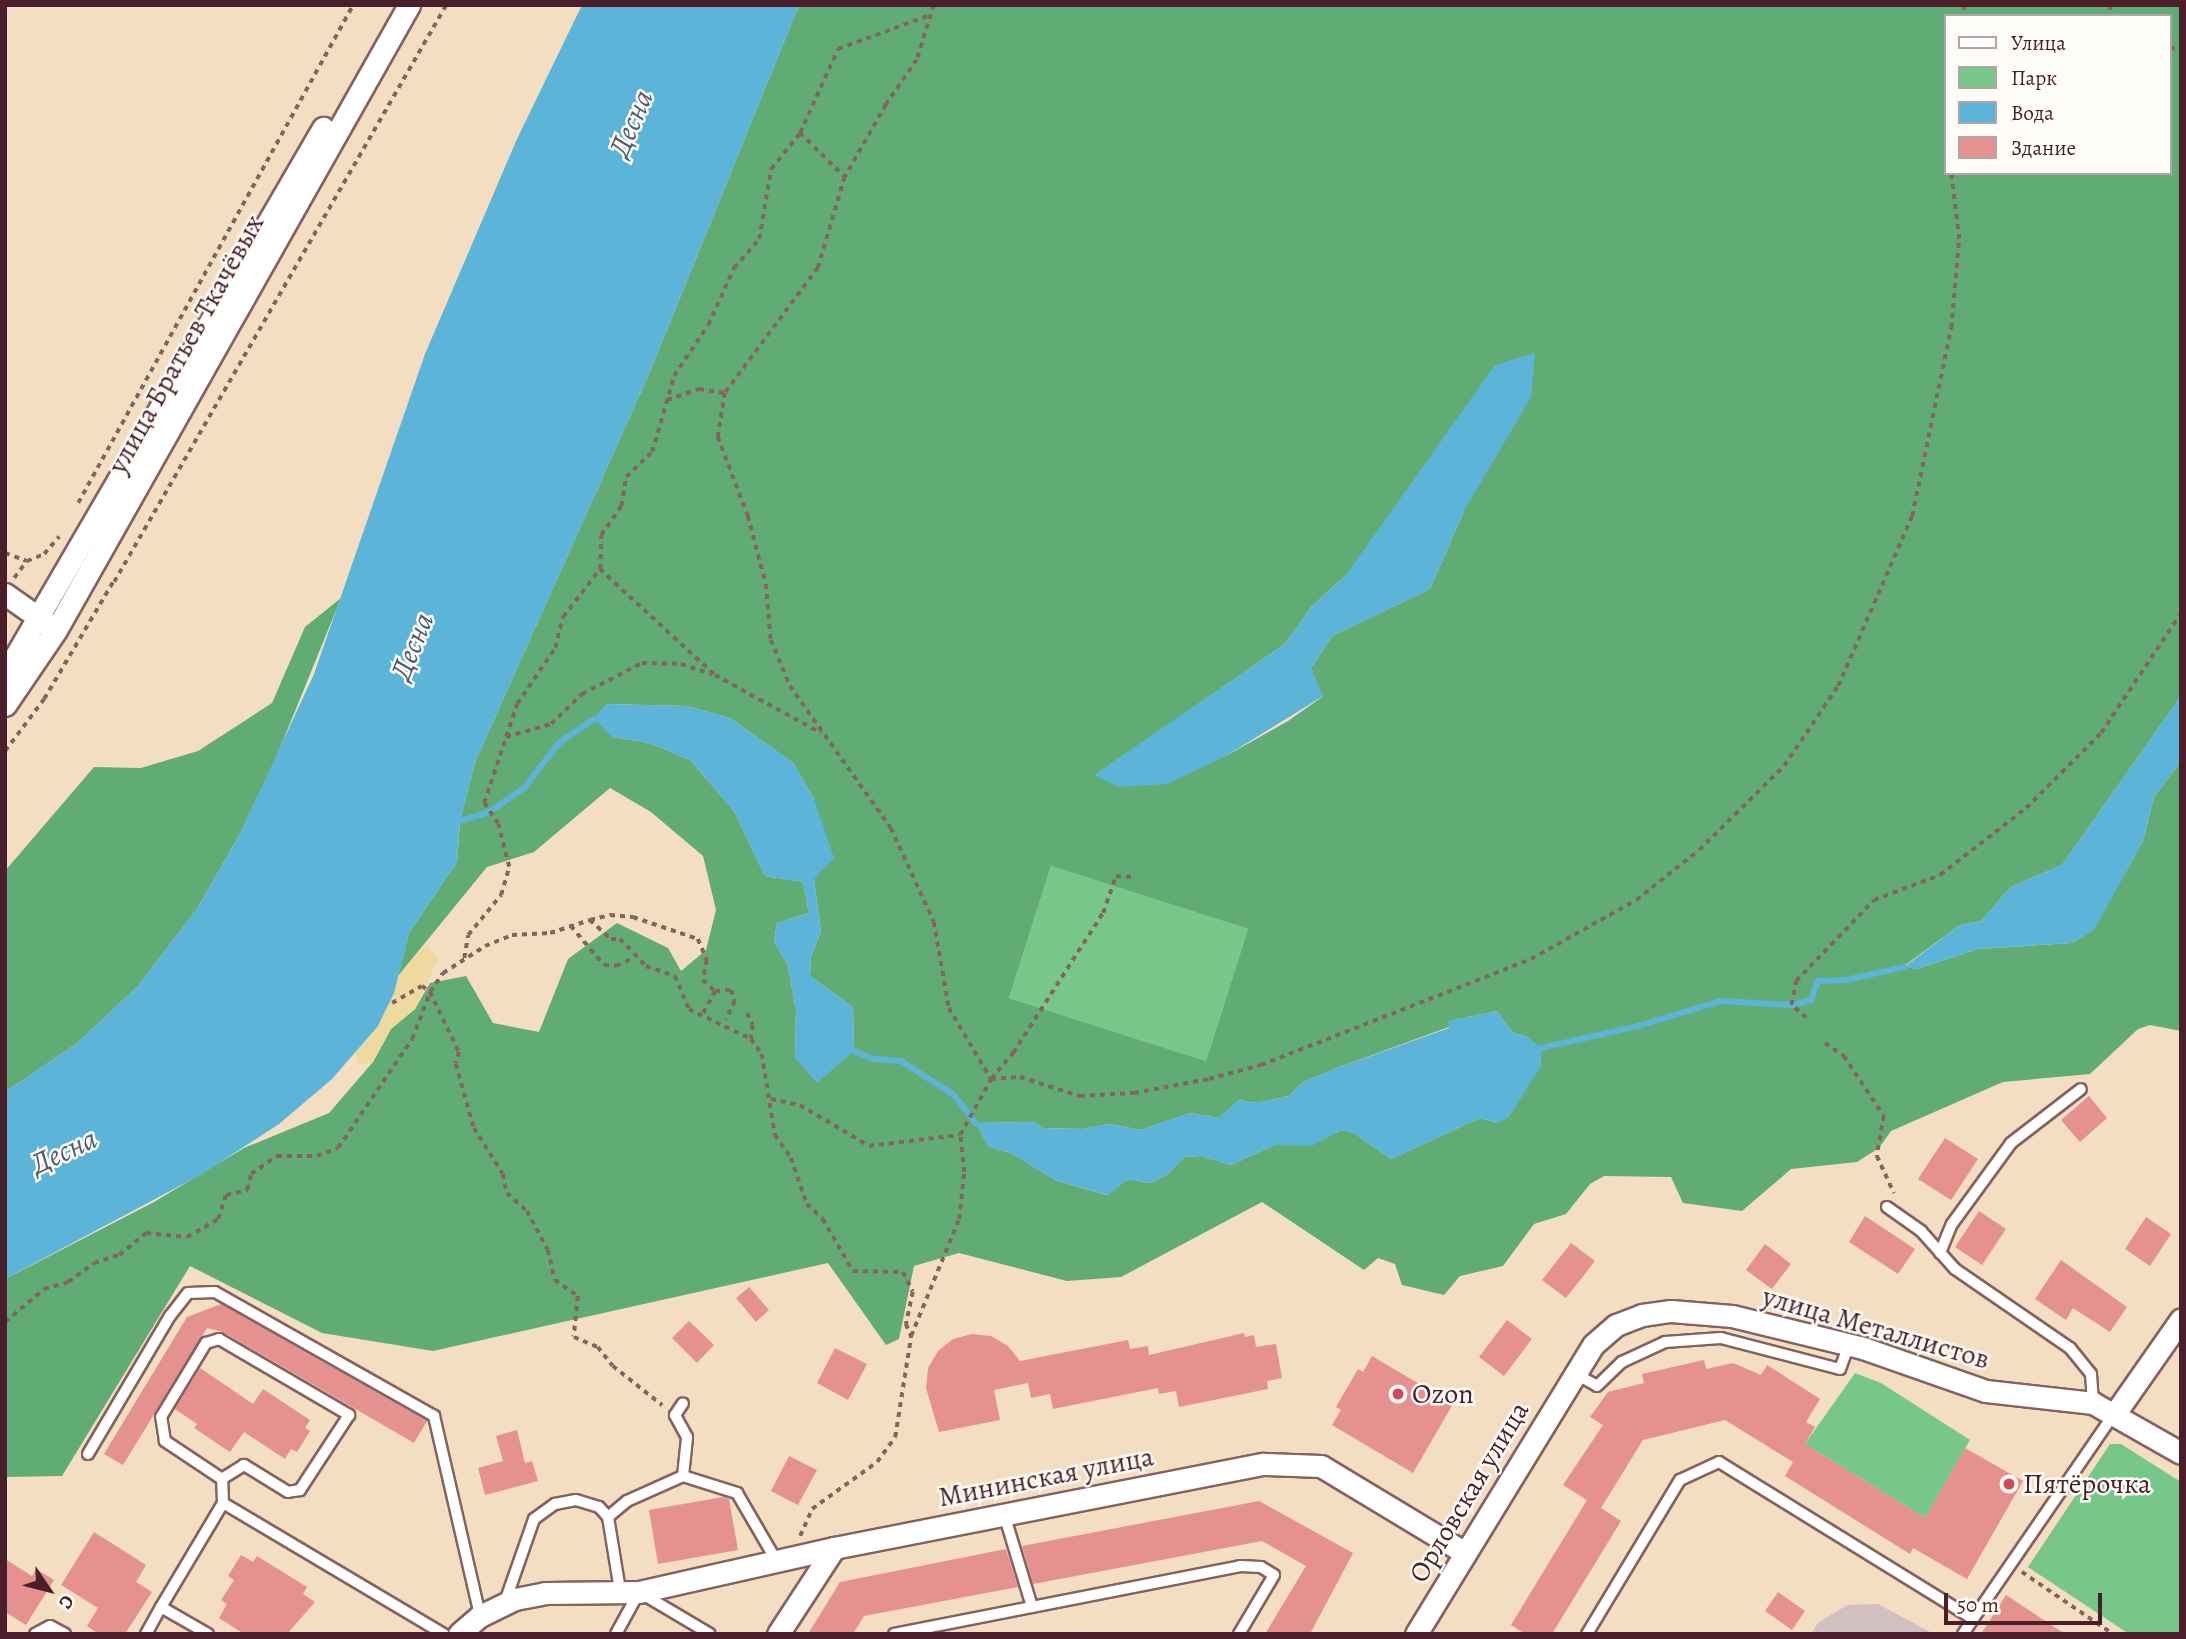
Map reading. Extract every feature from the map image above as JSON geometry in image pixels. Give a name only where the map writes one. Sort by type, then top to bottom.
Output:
[{"type":"street","name":"улица Братьев Ткачёвых","points":[[5,705],[395,5]]},
{"type":"street","name":"улица Братьев Ткачёвых","points":[[5,674],[48,625],[409,5]]},
{"type":"street","points":[[9,587],[48,625]]},
{"type":"street","name":"улица Металлистов","points":[[1572,1376],[1594,1344],[1616,1325],[1671,1311],[1732,1316],[1850,1344],[1986,1391],[2094,1403],[2116,1412],[2181,1453]]},
{"type":"street","points":[[2116,1412],[2181,1319]]},
{"type":"street","name":"Орловская улица","points":[[1416,1634],[1572,1376]]},
{"type":"street","name":"Мининская улица","points":[[459,1634],[480,1616],[504,1604],[545,1593],[630,1591],[783,1558],[1264,1464],[1321,1466],[1465,1553]]},
{"type":"street","points":[[778,1634],[834,1548]]},
{"type":"lane","points":[[1940,1253],[1952,1224],[2011,1143],[2081,1089]]},
{"type":"lane","points":[[1887,1208],[1921,1231],[1955,1269],[2070,1348],[2091,1374],[2094,1403]]},
{"type":"lane","points":[[88,1454],[170,1316],[188,1293],[215,1293],[433,1416],[480,1616]]},
{"type":"lane","points":[[1572,1376],[1597,1386],[1622,1362],[1665,1342],[1721,1338],[1840,1369],[1850,1344]]},
{"type":"lane","points":[[219,1339],[349,1415],[300,1490],[288,1492],[244,1465],[222,1479],[165,1441],[161,1417],[206,1343],[219,1339]]},
{"type":"lane","points":[[682,1476],[687,1437],[675,1415],[683,1403]]},
{"type":"lane","points":[[1963,1634],[2116,1412]]},
{"type":"lane","points":[[1587,1634],[1680,1480],[1719,1462],[1973,1619]]},
{"type":"lane","points":[[608,1517],[627,1501],[682,1476],[737,1493],[783,1558]]},
{"type":"lane","points":[[146,1634],[223,1503],[222,1479]]},
{"type":"lane","points":[[504,1604],[534,1519],[555,1504],[576,1500],[599,1507],[608,1517],[630,1591],[615,1634]]},
{"type":"lane","points":[[223,1503],[444,1634]]},
{"type":"lane","points":[[1004,1514],[1032,1607]]},
{"type":"lane","points":[[894,1634],[1240,1566],[1261,1567],[1274,1575],[1239,1634]]},
{"type":"lane","points":[[630,1591],[710,1634]]},
{"type":"lane","points":[[161,1607],[208,1634]]},
{"type":"lane","points":[[35,1634],[50,1626],[65,1634]]},
{"type":"path","points":[[74,510],[353,5]]},
{"type":"path","points":[[114,582],[446,5]]},
{"type":"path","points":[[933,5],[927,16],[917,60],[886,105],[845,177],[818,268],[725,393],[718,437],[759,557],[771,640],[790,686],[891,828],[934,922],[949,1008],[991,1079]]},
{"type":"path","points":[[464,958],[468,935],[501,895],[509,867],[498,824],[484,803],[517,704],[555,648],[563,617],[600,569],[601,535],[621,506],[626,477],[652,453],[674,376],[708,325],[734,268],[759,239],[771,169],[800,134],[838,49],[927,16]]},
{"type":"path","points":[[800,134],[845,177]]},
{"type":"path","points":[[991,1079],[1020,1077],[1080,1097],[1134,1093],[1261,1065],[1531,958],[1636,901],[1699,850],[1784,765],[1838,686],[1912,516],[1951,327],[1959,239],[1951,175]]},
{"type":"path","points":[[667,400],[699,389],[725,393]]},
{"type":"path","points":[[9,587],[27,561],[44,554],[61,534]]},
{"type":"path","points":[[5,553],[27,561]]},
{"type":"path","points":[[600,569],[715,674]]},
{"type":"path","points":[[1806,1018],[1791,1005],[1796,981],[1874,900],[1940,874],[2026,808],[2101,733],[2181,613]]},
{"type":"path","points":[[506,737],[551,724],[582,694],[642,663],[681,664],[715,674],[824,734]]},
{"type":"path","points":[[783,1558],[812,1509],[877,1462],[895,1437],[911,1336],[959,1219],[964,1172],[960,1135],[991,1079],[1013,1053],[1103,913],[1116,876],[1134,877]]},
{"type":"path","points":[[5,1322],[34,1295],[119,1255],[146,1233],[187,1237],[218,1219],[226,1195],[247,1191],[251,1174],[277,1157],[317,1156],[338,1148],[363,1105],[412,1039],[430,992],[443,973],[464,958],[512,935],[550,933],[610,915],[633,917],[698,939],[707,960],[703,981],[715,991],[731,990],[735,1001],[726,1020]]},
{"type":"path","points":[[590,920],[611,939],[620,939],[633,958],[675,976],[689,1009],[703,1013],[751,1039],[762,1054],[772,1098],[775,1135],[791,1158],[807,1204],[823,1219],[845,1264],[853,1271],[903,1272],[913,1292],[906,1324],[911,1336]]},
{"type":"path","points":[[570,926],[604,965],[617,966],[633,958]]},
{"type":"path","points":[[392,1003],[422,986],[430,992],[459,1052],[456,1064],[474,1128],[503,1174],[507,1193],[527,1211],[548,1250],[555,1280],[578,1296],[574,1337],[598,1347],[613,1366],[675,1415]]},
{"type":"path","points":[[703,1013],[715,991]]},
{"type":"path","points":[[747,1013],[753,1025],[751,1039]]},
{"type":"path","points":[[1825,1043],[1844,1056],[1884,1116],[1877,1156],[1898,1196]]},
{"type":"path","points":[[772,1098],[800,1105],[869,1146],[960,1135]]},
{"type":"path","points":[[2011,1565],[2113,1634]]},
{"type":"shaded area","points":[[1878,1604],[1932,1633],[1811,1634],[1818,1623],[1847,1605]]},
{"type":"green space","points":[[799,5],[2181,5],[2181,696],[2062,865],[2011,887],[1981,921],[1960,925],[1904,966],[1917,969],[1978,949],[2072,943],[2093,930],[2143,841],[2154,797],[2181,761],[2181,1031],[2150,1025],[2138,1029],[2090,1074],[2003,1082],[1891,1131],[1879,1148],[1857,1162],[1791,1169],[1742,1211],[1683,1203],[1671,1177],[1604,1176],[1590,1184],[1566,1214],[1534,1224],[1503,1266],[1460,1276],[1444,1295],[1402,1285],[1395,1264],[1378,1258],[1364,1270],[1262,1202],[1121,1277],[1067,1281],[959,1253],[914,1266],[899,1339],[886,1345],[828,1263],[433,1351],[322,1333],[190,1266],[62,1476],[5,1477],[5,1279],[154,1202],[244,1148],[329,1113],[373,1062],[391,1029],[415,1009],[430,983],[466,976],[493,1023],[539,1032],[568,959],[617,923],[668,948],[681,971],[706,950],[716,910],[703,856],[651,812],[610,788],[534,852],[487,867],[398,976],[409,933],[457,862],[460,821],[475,762],[649,374]],"holes":[[[1464,511],[1430,589],[1332,636],[1311,668],[1322,697],[1288,721],[1226,756],[1095,775],[1285,644],[1312,606],[1346,575]],[[606,704],[686,706],[730,718],[793,763],[814,799],[814,879],[821,931],[811,957],[810,976],[853,1007],[854,1051],[795,1058],[796,1011],[788,966],[774,941],[777,923],[809,913],[803,882],[765,876],[734,811],[690,760],[649,743],[612,737]],[[1051,866],[1248,929],[1206,1061],[1009,998]],[[1497,1011],[1512,1032],[1528,1037],[1497,1123],[1480,1118],[1391,1159],[1354,1133],[1341,1130],[1312,1145],[1274,1145],[1231,1165],[1201,1156],[1184,1157],[1168,1174],[1150,1183],[1128,1179],[1107,1195],[1055,1180],[1013,1154],[988,1146],[976,1123],[1033,1122],[1042,1128],[1082,1129],[1109,1124],[1141,1130],[1190,1113],[1219,1118],[1239,1100],[1257,1103],[1289,1096],[1302,1083],[1449,1027],[1449,1021]]]},
{"type":"green space","points":[[341,598],[278,753],[241,832],[197,909],[138,986],[76,1044],[5,1092],[5,871],[94,767],[141,768],[198,751],[272,703],[305,627]]},
{"type":"green space","points":[[1051,866],[1248,929],[1206,1061],[1009,998]]},
{"type":"green space","points":[[1855,1373],[1881,1383],[1970,1440],[1925,1518],[1805,1444]]},
{"type":"green space","points":[[2110,1444],[2121,1444],[2181,1482],[2181,1634],[2129,1634],[2028,1567]]},
{"type":"sand","points":[[427,944],[438,959],[415,1009],[391,1029],[373,1062],[359,1065],[355,1053],[378,1026],[398,976]]},
{"type":"water","name":"Десна","points":[[582,5],[799,5],[649,374],[475,762],[460,821],[457,862],[409,933],[394,993],[378,1026],[332,1079],[279,1124],[202,1174],[5,1279],[5,1092],[76,1044],[138,986],[197,909],[241,832],[314,674],[425,354],[517,139]]},
{"type":"water","points":[[1535,353],[1531,397],[1464,511],[1430,589],[1332,636],[1311,668],[1323,696],[1226,756],[1167,784],[1119,787],[1094,775],[1285,644],[1312,606],[1346,575],[1495,365]]},
{"type":"water","points":[[2181,696],[2181,761],[2154,797],[2143,841],[2094,930],[2072,943],[1978,949],[1917,969],[1904,967],[1960,925],[1981,921],[2011,887],[2062,865]]},
{"type":"water","points":[[606,704],[686,706],[730,718],[793,763],[814,799],[834,858],[814,879],[821,931],[811,957],[810,976],[853,1007],[854,1051],[817,1083],[795,1058],[796,1011],[788,966],[774,941],[777,923],[809,913],[803,882],[765,876],[734,811],[690,760],[649,743],[612,737],[594,719]]},
{"type":"water","points":[[1497,1011],[1512,1032],[1528,1037],[1541,1048],[1541,1066],[1509,1117],[1497,1123],[1480,1118],[1391,1159],[1354,1133],[1341,1130],[1311,1146],[1274,1145],[1231,1165],[1201,1156],[1184,1157],[1168,1174],[1150,1183],[1128,1179],[1108,1195],[1055,1180],[1013,1154],[988,1146],[976,1123],[1033,1122],[1042,1128],[1081,1129],[1109,1124],[1141,1130],[1190,1113],[1219,1118],[1239,1100],[1257,1103],[1289,1096],[1302,1083],[1334,1069],[1449,1028],[1448,1021]]},
{"type":"building","points":[[2089,1096],[2107,1118],[2080,1142],[2061,1120]]},
{"type":"building","points":[[1945,1138],[1978,1159],[1951,1200],[1918,1179]]},
{"type":"building","points":[[1979,1211],[2006,1229],[1982,1265],[1955,1247]]},
{"type":"building","points":[[1865,1216],[1915,1249],[1898,1274],[1849,1242]]},
{"type":"building","points":[[2146,1217],[2171,1234],[2150,1266],[2125,1249]]},
{"type":"building","points":[[1571,1243],[1595,1261],[1566,1298],[1542,1280]]},
{"type":"building","points":[[1765,1244],[1791,1264],[1772,1289],[1746,1270]]},
{"type":"building","points":[[2061,1260],[2127,1307],[2110,1332],[2073,1308],[2066,1320],[2035,1299]]},
{"type":"building","points":[[749,1287],[769,1310],[756,1322],[736,1298]]},
{"type":"building","points":[[221,1304],[427,1421],[414,1443],[223,1332],[207,1328],[123,1465],[104,1454],[187,1317]]},
{"type":"building","points":[[1507,1320],[1532,1339],[1504,1376],[1479,1357]]},
{"type":"building","points":[[689,1321],[714,1345],[697,1363],[672,1338]]},
{"type":"building","points":[[1244,1333],[1245,1337],[1254,1335],[1256,1347],[1276,1344],[1282,1378],[1267,1381],[1268,1389],[1179,1407],[1176,1391],[1159,1394],[1158,1388],[1053,1409],[1050,1394],[1031,1398],[1028,1383],[994,1390],[1000,1420],[939,1432],[926,1388],[928,1368],[938,1351],[953,1339],[972,1334],[991,1336],[1008,1346],[1020,1361],[1128,1340],[1130,1349],[1148,1346],[1149,1355]]},
{"type":"building","points":[[835,1348],[867,1364],[848,1400],[817,1383]]},
{"type":"building","points":[[1372,1356],[1453,1404],[1413,1473],[1332,1425],[1341,1410],[1336,1407],[1358,1369],[1363,1372]]},
{"type":"building","points":[[1704,1360],[1706,1369],[1733,1363],[1761,1375],[1767,1365],[1820,1399],[1806,1422],[1815,1427],[1805,1444],[1925,1518],[1965,1448],[2023,1481],[1967,1579],[1913,1548],[1910,1554],[1785,1476],[1793,1462],[1725,1420],[1643,1440],[1601,1508],[1621,1521],[1552,1634],[1525,1634],[1511,1625],[1587,1500],[1563,1485],[1603,1425],[1590,1417],[1608,1392],[1644,1383],[1642,1374]]},
{"type":"building","points":[[200,1368],[253,1404],[263,1389],[310,1420],[305,1428],[310,1431],[297,1452],[291,1449],[285,1459],[244,1432],[230,1452],[194,1428],[197,1424],[175,1409]]},
{"type":"building","points":[[517,1430],[525,1463],[532,1461],[538,1481],[485,1495],[478,1468],[503,1461],[496,1436]]},
{"type":"building","points":[[789,1456],[817,1470],[798,1505],[771,1491]]},
{"type":"building","points":[[723,1497],[729,1499],[738,1550],[658,1564],[649,1510]]},
{"type":"building","points":[[1259,1501],[1353,1553],[1310,1634],[1265,1634],[1306,1566],[1262,1541],[1033,1584],[1022,1546]]},
{"type":"building","points":[[94,1532],[146,1565],[136,1582],[152,1592],[125,1634],[99,1634],[87,1626],[98,1608],[61,1585]]},
{"type":"building","points":[[1006,1549],[1018,1587],[864,1616],[853,1634],[808,1634],[840,1582]]},
{"type":"building","points":[[241,1555],[253,1562],[257,1556],[307,1587],[303,1594],[315,1602],[287,1634],[244,1634],[219,1618],[227,1604],[221,1600],[234,1580],[228,1576]]},
{"type":"building","points":[[5,1559],[32,1576],[36,1569],[54,1580],[26,1625],[5,1612]]},
{"type":"building","points":[[1778,1592],[1805,1611],[1792,1630],[1765,1611]]},
{"type":"building","points":[[2006,1595],[2065,1634],[1981,1634]]},
{"type":"waterway","points":[[460,821],[489,812],[524,788],[559,743],[594,719]]},
{"type":"waterway","points":[[1541,1048],[1638,1026],[1721,1001],[1791,1005],[1811,1000],[1818,981],[1846,980],[1904,967]]},
{"type":"waterway","points":[[854,1051],[873,1059],[901,1061],[954,1095],[976,1123]]},
{"type":"place","name":"Ozon","points":[[1398,1394]]},
{"type":"place","name":"Пятёрочка","points":[[2009,1484]]}]
